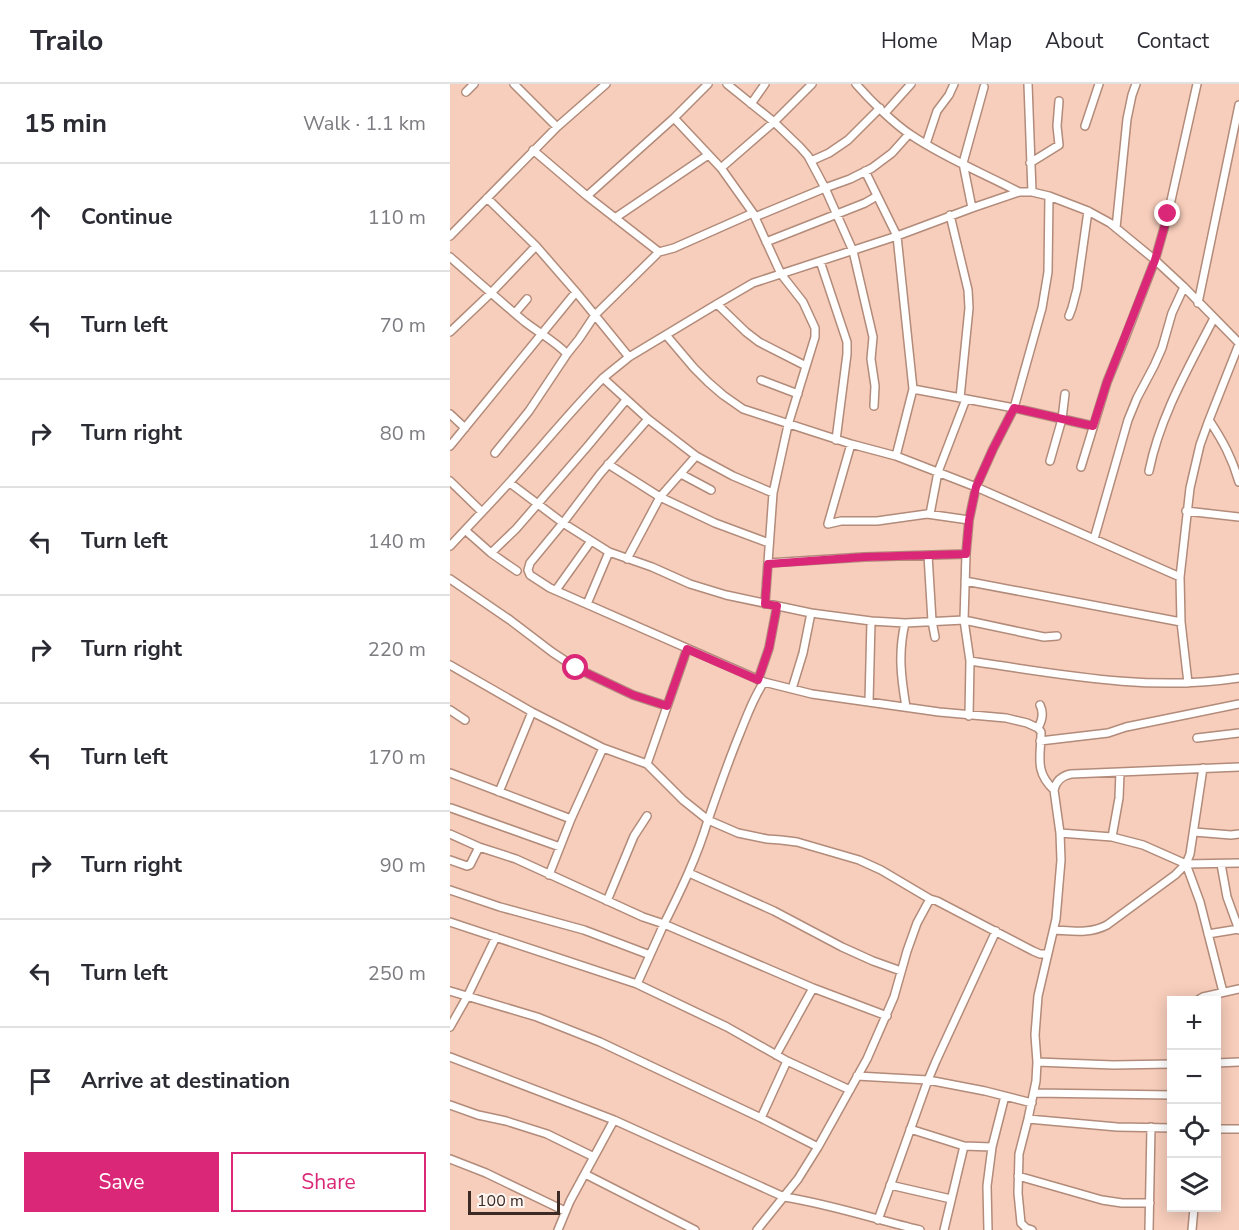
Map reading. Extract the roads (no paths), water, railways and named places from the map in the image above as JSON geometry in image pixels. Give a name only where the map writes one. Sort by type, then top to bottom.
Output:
[{"type":"street","points":[[466,92],[474,84]]},
{"type":"street","points":[[514,84],[557,127]]},
{"type":"street","points":[[450,236],[533,150],[606,84]]},
{"type":"street","points":[[587,196],[674,118],[708,84]]},
{"type":"street","points":[[727,84],[774,122],[800,147],[811,161],[837,214],[853,251],[873,337],[871,359],[875,386],[874,406]]},
{"type":"street","points":[[752,104],[765,84]]},
{"type":"street","points":[[721,168],[774,122],[812,84]]},
{"type":"street","points":[[856,84],[909,134],[1019,192]]},
{"type":"street","points":[[811,161],[829,153],[848,140],[911,84]]},
{"type":"street","points":[[926,144],[937,111],[954,84]]},
{"type":"street","points":[[1028,84],[1032,192]]},
{"type":"street","points":[[1085,126],[1099,84]]},
{"type":"street","points":[[1116,228],[1127,119],[1136,84]]},
{"type":"street","points":[[1081,467],[1107,382],[1155,260],[1168,214],[1197,84]]},
{"type":"street","points":[[972,208],[963,163],[984,87]]},
{"type":"street","points":[[1030,163],[1059,145],[1057,126],[1059,101]]},
{"type":"street","points":[[1198,303],[1239,105]]},
{"type":"street","points":[[674,118],[721,168],[754,215],[781,274],[803,302],[815,328],[815,337],[788,425],[773,494],[765,604]]},
{"type":"street","points":[[495,453],[529,411],[595,315],[659,252],[850,179],[872,168],[892,153],[909,134]]},
{"type":"street","points":[[533,150],[659,252]]},
{"type":"street","points":[[615,218],[708,154]]},
{"type":"street","points":[[865,171],[897,236],[913,389],[896,456]]},
{"type":"street","points":[[450,546],[510,483],[583,398],[629,357],[753,284],[1019,192],[1032,192],[1088,211],[1110,223],[1184,287],[1239,344],[1200,445],[1186,511],[1180,577],[1181,622],[1188,683]]},
{"type":"street","points":[[766,242],[865,203],[877,196]]},
{"type":"street","points":[[969,716],[970,661],[964,620],[969,520],[976,487],[1014,408],[1042,308],[1048,272],[1049,196]]},
{"type":"street","points":[[487,198],[536,246],[629,357]]},
{"type":"street","points":[[1069,315],[1077,289],[1088,211]]},
{"type":"street","points":[[930,514],[938,472],[963,398],[969,308],[968,290],[950,215]]},
{"type":"street","points":[[450,332],[536,246]]},
{"type":"street","points":[[450,257],[567,354]]},
{"type":"street","points":[[820,261],[847,342],[848,354],[836,440]]},
{"type":"street","points":[[1094,539],[1128,420],[1162,348],[1172,313],[1184,287]]},
{"type":"street","points":[[450,446],[576,292]]},
{"type":"street","points":[[515,313],[527,299]]},
{"type":"street","points":[[717,304],[759,342],[806,366]]},
{"type":"street","points":[[1149,471],[1154,447],[1179,385],[1214,318]]},
{"type":"street","points":[[666,335],[694,368],[742,409],[836,440],[896,456],[938,472],[1180,577]]},
{"type":"street","points":[[603,378],[648,419],[696,456],[773,494]]},
{"type":"street","points":[[760,380],[798,394]]},
{"type":"street","points":[[913,389],[1093,426]]},
{"type":"street","points":[[1050,461],[1062,419],[1065,394]]},
{"type":"street","points":[[491,553],[516,529],[626,400]]},
{"type":"street","points":[[450,414],[465,428]]},
{"type":"street","points":[[648,419],[608,464],[530,563],[528,570],[530,575],[556,590],[761,681],[812,694],[969,716],[1006,718],[1027,723],[1041,732],[1042,777],[1054,790]]},
{"type":"street","points":[[1209,420],[1233,461],[1239,483]]},
{"type":"street","points":[[851,444],[828,524],[840,521],[877,520],[930,514],[969,520]]},
{"type":"street","points":[[627,559],[660,497],[696,456]]},
{"type":"street","points":[[608,464],[660,497],[715,523],[769,543]]},
{"type":"street","points":[[681,474],[711,490]]},
{"type":"street","points":[[450,481],[482,512]]},
{"type":"street","points":[[510,483],[563,523],[609,552],[726,596],[811,613],[871,621],[905,623],[964,620],[1044,637],[1057,636]]},
{"type":"street","points":[[1186,511],[1239,517]]},
{"type":"street","points":[[465,530],[491,553],[517,571]]},
{"type":"street","points":[[556,590],[591,541]]},
{"type":"street","points":[[587,604],[609,552]]},
{"type":"street","points":[[768,564],[864,557],[966,554]]},
{"type":"street","points":[[928,555],[935,637]]},
{"type":"street","points":[[450,579],[576,668],[633,695],[667,706]]},
{"type":"street","points":[[965,581],[1181,622]]},
{"type":"street","points":[[637,984],[689,873],[725,770],[755,698],[769,648],[777,606]]},
{"type":"street","points":[[792,689],[803,653],[811,613]]},
{"type":"street","points":[[869,702],[871,621]]},
{"type":"street","points":[[905,623],[900,657],[906,707]]},
{"type":"street","points":[[647,764],[687,649]]},
{"type":"street","points":[[970,661],[1120,682],[1188,683],[1239,678]]},
{"type":"street","points":[[450,666],[532,712],[603,748],[647,764],[683,801],[708,820],[738,833],[797,843],[859,860],[881,870],[930,900],[1033,951],[1047,954]]},
{"type":"street","points":[[1040,741],[1108,733],[1126,727],[1239,704]]},
{"type":"street","points":[[1038,728],[1042,721],[1040,705]]},
{"type":"street","points":[[450,710],[465,720]]},
{"type":"street","points":[[499,792],[532,712]]},
{"type":"street","points":[[1197,738],[1239,733]]},
{"type":"street","points":[[549,875],[603,748]]},
{"type":"street","points":[[1032,1230],[1026,1228],[1022,1223],[1018,1176],[1019,1154],[1034,1094],[1037,1062],[1035,1018],[1054,930],[1061,860],[1054,790],[1056,784],[1066,775],[1239,766]]},
{"type":"street","points":[[1054,930],[1098,930],[1141,900],[1186,864],[1194,832],[1203,768]]},
{"type":"street","points":[[1112,837],[1119,798],[1120,772]]},
{"type":"street","points":[[450,773],[571,819]]},
{"type":"street","points":[[451,808],[560,847]]},
{"type":"street","points":[[607,901],[634,836],[647,816]]},
{"type":"street","points":[[1194,832],[1239,834]]},
{"type":"street","points":[[1060,833],[1112,837],[1143,845],[1186,864],[1239,863]]},
{"type":"street","points":[[450,834],[516,860],[643,917],[813,988],[887,1016]]},
{"type":"street","points":[[450,860],[470,865],[479,847]]},
{"type":"street","points":[[1186,864],[1200,902],[1223,992]]},
{"type":"street","points":[[1209,934],[1239,929],[1227,897],[1221,864]]},
{"type":"street","points":[[689,873],[774,911],[842,947],[901,971]]},
{"type":"street","points":[[450,890],[500,907],[584,930],[650,955]]},
{"type":"street","points":[[757,1230],[798,1179],[867,1059],[887,1016],[917,923],[930,900]]},
{"type":"street","points":[[450,922],[637,984],[727,1027],[787,1061],[850,1090]]},
{"type":"street","points":[[878,1220],[928,1080],[996,932]]},
{"type":"street","points":[[450,1027],[496,937]]},
{"type":"street","points":[[776,1055],[813,988]]},
{"type":"street","points":[[1207,996],[1239,988]]},
{"type":"street","points":[[450,991],[537,1017],[600,1042],[818,1147]]},
{"type":"street","points":[[450,1057],[614,1120],[784,1197],[840,1208],[920,1230]]},
{"type":"street","points":[[761,1118],[787,1061]]},
{"type":"street","points":[[1037,1062],[1167,1064]]},
{"type":"street","points":[[1221,1063],[1239,1062]]},
{"type":"street","points":[[857,1076],[928,1080],[1032,1103]]},
{"type":"street","points":[[1034,1094],[1167,1095]]},
{"type":"street","points":[[988,1230],[987,1186],[992,1147],[1005,1096]]},
{"type":"street","points":[[450,1105],[478,1116],[506,1121],[547,1134],[594,1156]]},
{"type":"street","points":[[1028,1119],[1167,1128]]},
{"type":"street","points":[[558,1230],[565,1211],[614,1120]]},
{"type":"street","points":[[1149,1230],[1152,1127]]},
{"type":"street","points":[[910,1129],[964,1146],[992,1147]]},
{"type":"street","points":[[1221,1129],[1239,1130]]},
{"type":"street","points":[[944,1230],[964,1146]]},
{"type":"street","points":[[450,1159],[486,1173],[565,1211]]},
{"type":"street","points":[[585,1174],[695,1230]]},
{"type":"street","points":[[1018,1176],[1102,1200],[1150,1203]]},
{"type":"street","points":[[890,1185],[951,1199]]},
{"type":"street","points":[[1192,1230],[1194,1212]]},
{"type":"street","points":[[1015,1230],[1022,1223]]}]
